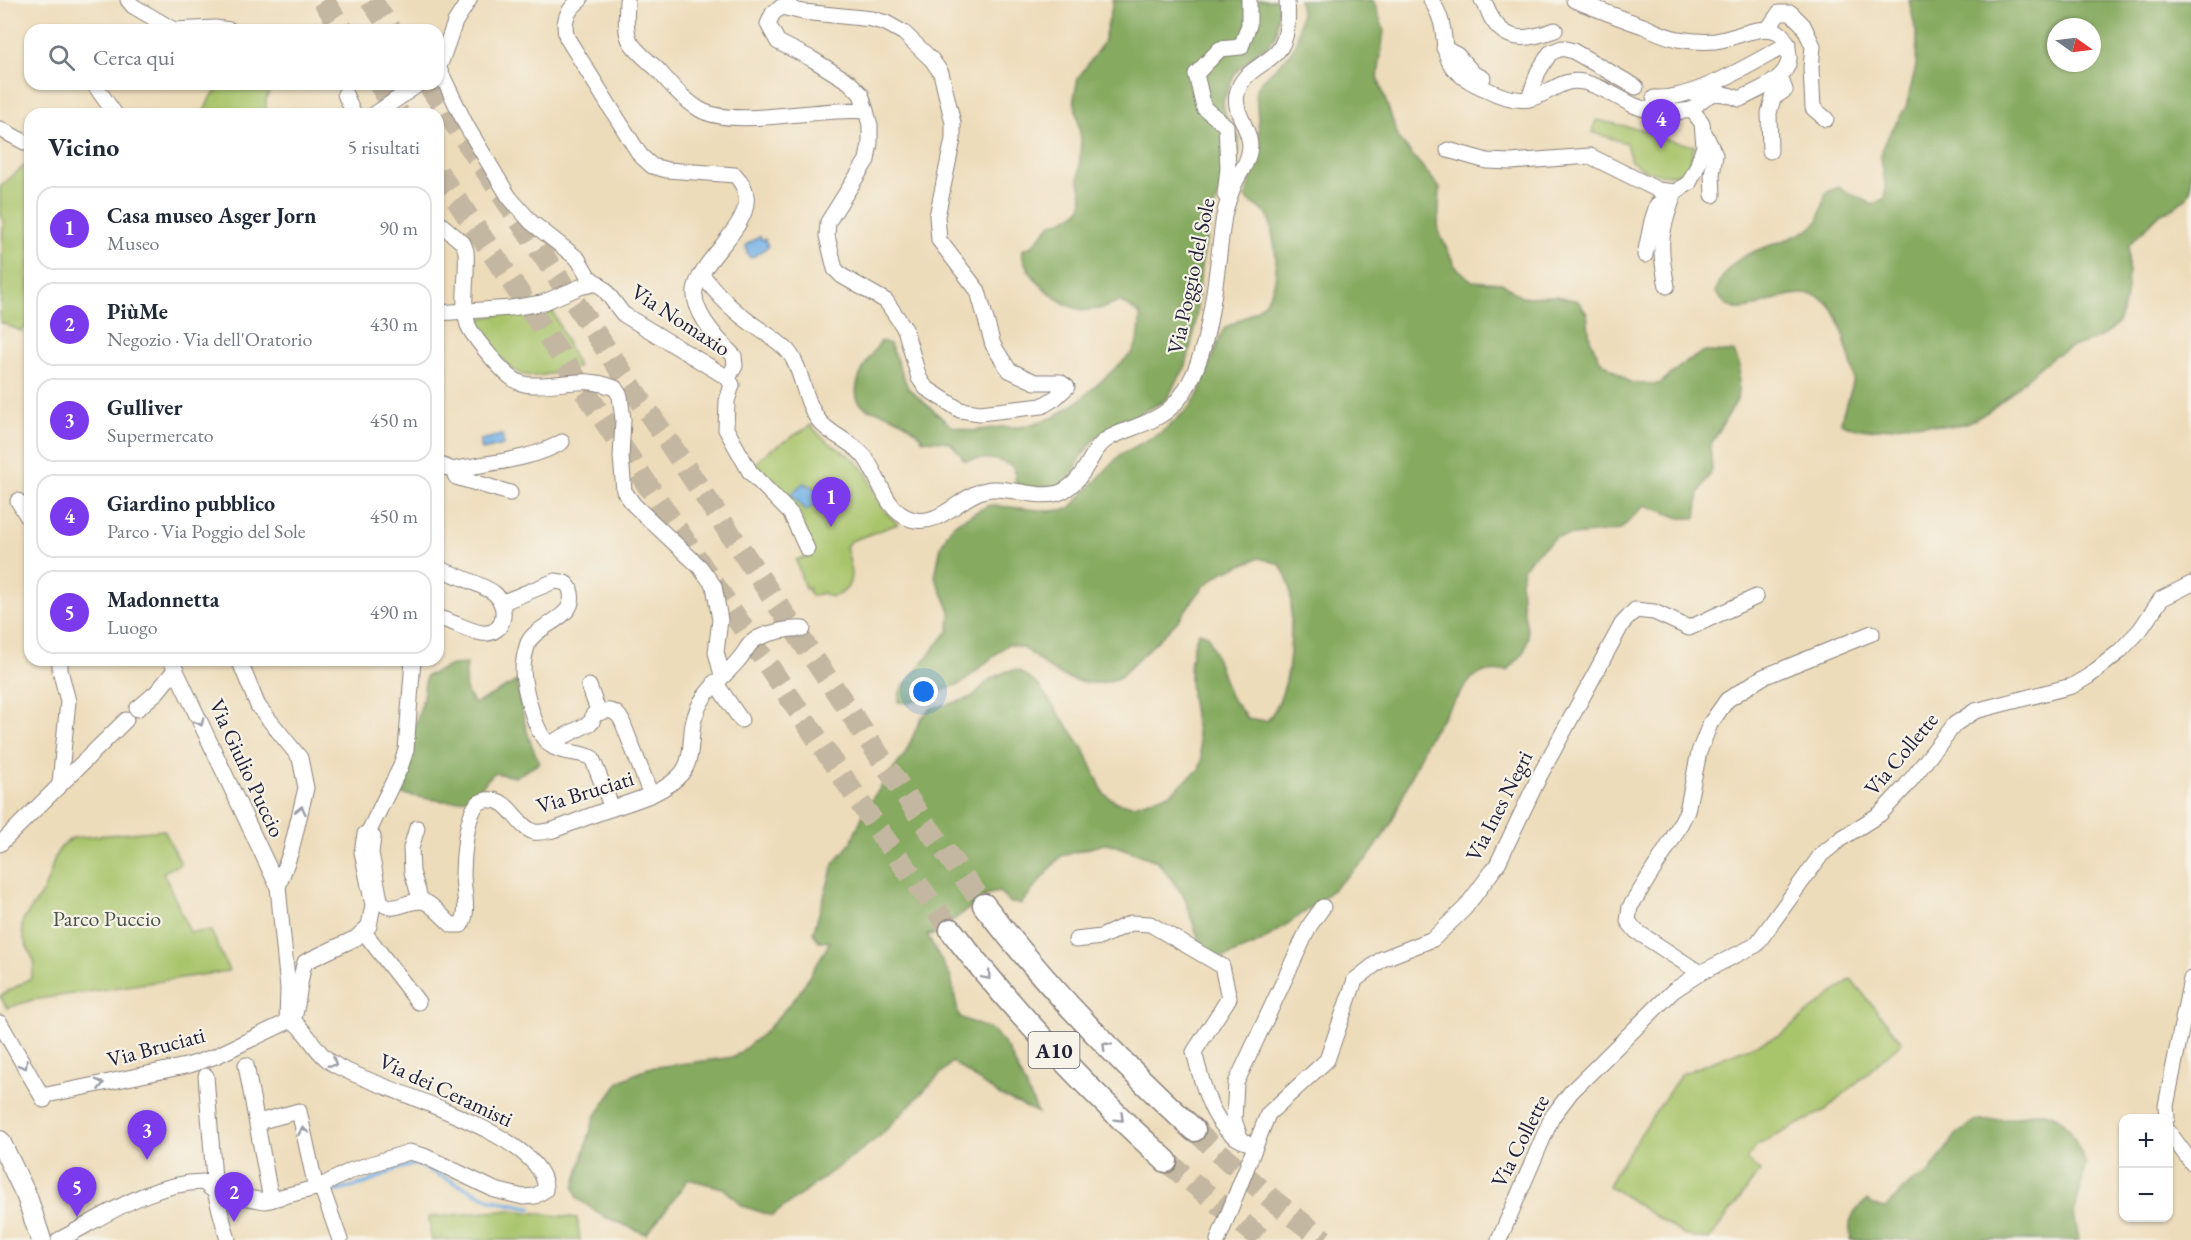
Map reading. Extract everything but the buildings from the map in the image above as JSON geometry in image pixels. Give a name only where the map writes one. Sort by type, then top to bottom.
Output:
[{"type":"highway","name":"A10","points":[[984,905],[1035,969],[1076,1014],[1194,1130]]},
{"type":"highway","name":"A10","points":[[951,930],[1010,1003],[1046,1042],[1119,1117],[1166,1161]]},
{"type":"main road","points":[[0,1141],[27,1197],[41,1240]]},
{"type":"street","points":[[128,0],[133,6],[164,24]]},
{"type":"street","points":[[444,53],[455,22],[469,0]]},
{"type":"street","points":[[580,0],[571,7],[563,26],[567,38],[640,155],[652,166],[666,170],[735,175],[743,183],[746,205],[740,220],[702,275]]},
{"type":"street","points":[[627,0],[627,27],[630,41],[676,91],[699,109],[716,117],[866,111]]},
{"type":"street","points":[[1225,215],[1228,168],[1226,126],[1203,108],[1196,74],[1221,48],[1241,46],[1249,26],[1249,0]]},
{"type":"street","name":"Via Poggio del Sole","points":[[899,513],[913,520],[927,520],[938,517],[966,498],[993,489],[1038,496],[1063,492],[1076,483],[1096,449],[1108,439],[1155,419],[1181,398],[1200,357],[1225,215],[1235,183],[1247,161],[1250,143],[1237,111],[1237,93],[1246,74],[1278,51],[1286,33],[1287,0]]},
{"type":"street","points":[[1431,0],[1440,21],[1449,64],[1468,81],[1508,98],[1529,99],[1569,80],[1602,88],[1636,106],[1674,113],[1692,110],[1704,96],[1724,92],[1740,99],[1770,84],[1782,74],[1790,61],[1788,44],[1779,33],[1768,29],[1755,29],[1717,41],[1697,42],[1675,38],[1574,0]]},
{"type":"street","points":[[1482,0],[1500,30],[1514,37],[1533,38],[1555,30]]},
{"type":"street","points":[[787,4],[803,12],[886,22],[904,33],[932,60],[940,73],[953,131],[937,216],[939,240],[978,291],[993,345],[1008,369],[1035,382],[1060,382],[1067,387],[1055,398],[1042,406],[980,413],[960,410],[926,388],[919,378],[904,329],[886,301],[842,276],[835,269],[829,252],[828,222],[867,160],[870,125],[866,111],[861,94],[849,82],[812,59],[778,42],[768,24],[773,13],[787,4]]},
{"type":"street","points":[[1768,29],[1779,13],[1791,13],[1803,25],[1813,46],[1811,68],[1813,108],[1826,118]]},
{"type":"street","points":[[1654,98],[1681,96],[1727,76],[1788,44]]},
{"type":"street","points":[[1444,48],[1457,55],[1474,74],[1483,78]]},
{"type":"street","points":[[1529,99],[1538,72],[1550,52],[1562,48],[1573,51],[1636,87]]},
{"type":"street","name":"Via Nomaxio","points":[[444,82],[466,125],[509,197],[531,222],[578,259],[588,276],[598,283],[624,314],[728,378],[735,366],[734,356],[714,336],[698,306],[695,290],[702,275],[722,299],[784,347],[794,358],[810,406],[820,422],[863,456],[888,500],[899,513]]},
{"type":"street","points":[[1770,84],[1782,82],[1785,90],[1773,98],[1769,113],[1770,151]]},
{"type":"street","points":[[98,90],[111,108]]},
{"type":"street","points":[[384,108],[410,90]]},
{"type":"street","points":[[345,94],[351,108]]},
{"type":"street","points":[[1645,255],[1657,205],[1689,183],[1704,146],[1702,123],[1692,110]]},
{"type":"street","points":[[0,129],[24,142]]},
{"type":"street","points":[[1703,131],[1715,155],[1712,175],[1713,195]]},
{"type":"street","points":[[1448,150],[1487,161],[1511,162],[1590,156],[1658,190],[1675,192]]},
{"type":"street","points":[[1667,286],[1660,255],[1660,241],[1675,192]]},
{"type":"street","points":[[444,227],[463,243],[466,251],[466,312],[469,327],[512,379],[532,386],[589,381],[615,388],[620,396],[623,420],[621,457],[624,490],[634,505],[700,567],[714,586],[720,620],[716,652],[718,679],[741,720]]},
{"type":"street","points":[[444,314],[543,303],[580,287],[598,283]]},
{"type":"street","points":[[728,378],[732,385],[727,401],[726,429],[750,472],[791,514],[807,549]]},
{"type":"street","points":[[445,467],[502,462],[552,448],[562,442]]},
{"type":"street","points":[[445,467],[456,477],[510,493]]},
{"type":"street","points":[[18,501],[24,511]]},
{"type":"street","points":[[444,570],[494,593],[504,613],[503,621],[496,630],[484,634],[444,620]]},
{"type":"street","points":[[501,603],[555,581],[568,585],[571,594],[570,606],[565,614],[537,631],[529,642],[523,672],[537,728],[549,744],[556,748],[585,754],[592,758],[612,808]]},
{"type":"street","name":"Via Collette","points":[[1499,1240],[1552,1117],[1599,1063],[1673,991],[1700,973],[1756,945],[1821,855],[1842,838],[1880,814],[1906,786],[1955,724],[1975,711],[2072,686],[2089,676],[2119,652],[2140,630],[2161,599],[2191,584]]},
{"type":"street","name":"Via Ines Negri","points":[[1218,1240],[1248,1143],[1268,1114],[1327,1060],[1355,980],[1382,959],[1433,939],[1465,908],[1497,865],[1539,777],[1622,624],[1635,610],[1654,612],[1689,628],[1756,597]]},
{"type":"street","name":"Via Bruciati","points":[[421,901],[452,925],[461,925],[464,920],[463,873],[469,827],[476,805],[484,800],[494,800],[505,805],[525,828],[537,832],[553,830],[651,795],[670,783],[683,772],[688,760],[693,723],[701,701],[718,679],[740,658],[748,645],[758,638],[792,628],[803,629]]},
{"type":"street","points":[[1700,973],[1636,932],[1628,921],[1630,907],[1672,840],[1687,811],[1700,752],[1710,724],[1727,700],[1763,676],[1872,633]]},
{"type":"street","points":[[60,666],[68,700],[60,783]]},
{"type":"street","points":[[137,709],[157,692],[172,666]]},
{"type":"street","name":"Via Giulio Puccio","points":[[173,666],[278,887]]},
{"type":"street","points":[[242,666],[258,705],[300,758],[306,788],[291,850],[278,887],[290,1022]]},
{"type":"street","points":[[290,1022],[298,1007],[301,971],[305,962],[364,932],[369,926],[373,905],[362,852],[363,839],[400,768],[406,750],[413,666]]},
{"type":"street","points":[[589,687],[599,713]]},
{"type":"street","points":[[549,744],[592,722],[593,716],[611,710],[618,714],[651,795]]},
{"type":"street","points":[[0,844],[126,720]]},
{"type":"street","points":[[368,833],[373,837],[373,864],[380,900],[382,904],[390,908],[421,901],[412,872],[411,848],[417,828]]},
{"type":"street","points":[[1248,1143],[1234,1120],[1236,1083],[1310,925],[1323,907]]},
{"type":"street","points":[[1076,940],[1101,936],[1131,924],[1150,924],[1222,966],[1229,998],[1194,1052],[1218,1121],[1231,1136],[1248,1143]]},
{"type":"street","points":[[364,932],[418,1002]]},
{"type":"street","points":[[2167,1114],[2166,1106],[2191,979]]},
{"type":"street","name":"Via Bruciati","points":[[0,1023],[43,1098],[190,1065],[216,1056],[290,1022]]},
{"type":"street","name":"Via dei Ceramisti","points":[[59,1240],[153,1190],[189,1182],[203,1182],[215,1192],[258,1201],[271,1200],[317,1187],[352,1170],[410,1152],[495,1190],[523,1197],[535,1196],[545,1190],[546,1184],[541,1172],[527,1156],[495,1133],[339,1068],[315,1049],[299,1026],[290,1022]]},
{"type":"street","points":[[246,1065],[271,1200]]},
{"type":"street","points":[[206,1076],[215,1192],[228,1240]]},
{"type":"street","points":[[258,1122],[299,1111],[330,1240]]},
{"type":"street","points":[[2173,1137],[2191,1162]]},
{"type":"street","points":[[317,1187],[340,1240]]},
{"type":"green space","points":[[1112,0],[1279,0],[1276,34],[1269,45],[1257,52],[1235,73],[1223,101],[1225,115],[1239,138],[1239,152],[1235,165],[1221,187],[1209,225],[1201,266],[1195,329],[1186,366],[1166,400],[1097,436],[1080,458],[1072,476],[1056,486],[1032,488],[1016,484],[1014,468],[1008,464],[990,459],[964,460],[955,447],[948,442],[923,440],[901,420],[866,408],[859,402],[856,394],[857,384],[865,365],[881,341],[890,344],[908,388],[951,426],[972,431],[1021,427],[1052,418],[1079,401],[1132,353],[1138,339],[1140,314],[1120,301],[1103,308],[1090,310],[1065,304],[1044,289],[1035,279],[1023,259],[1022,250],[1032,246],[1052,223],[1062,221],[1080,210],[1083,200],[1079,181],[1081,139],[1074,98],[1078,78],[1103,43]]},
{"type":"green space","points":[[1299,0],[1373,0],[1384,30],[1378,78],[1399,139],[1440,188],[1438,230],[1455,266],[1472,281],[1502,283],[1521,297],[1557,296],[1578,301],[1587,314],[1590,339],[1600,360],[1631,383],[1659,384],[1687,361],[1704,352],[1734,352],[1740,366],[1737,400],[1710,446],[1712,471],[1699,493],[1696,518],[1680,518],[1645,505],[1620,530],[1556,537],[1530,559],[1523,569],[1521,582],[1528,636],[1524,653],[1507,671],[1484,672],[1472,678],[1448,709],[1426,742],[1390,826],[1368,858],[1314,906],[1259,943],[1225,957],[1219,957],[1205,950],[1196,932],[1184,896],[1157,861],[1108,843],[1061,856],[1021,904],[1011,903],[999,892],[989,894],[933,935],[927,934],[951,978],[959,1017],[994,1031],[1009,1051],[1038,1113],[999,1095],[952,1062],[880,1136],[772,1216],[743,1206],[723,1188],[688,1179],[646,1234],[603,1216],[578,1199],[574,1188],[594,1118],[620,1081],[648,1068],[734,1057],[766,1031],[799,993],[830,942],[819,941],[813,933],[834,863],[850,844],[867,806],[905,754],[921,718],[932,708],[973,696],[990,679],[1007,671],[1021,672],[1039,686],[1084,749],[1104,794],[1118,803],[1134,805],[1171,793],[1199,769],[1202,760],[1193,712],[1190,679],[1193,647],[1199,632],[1208,635],[1230,696],[1247,718],[1267,721],[1275,709],[1281,697],[1288,670],[1291,642],[1291,593],[1280,564],[1259,558],[1223,572],[1204,586],[1176,623],[1120,677],[1094,683],[1077,681],[1045,666],[1023,648],[1008,644],[962,683],[910,703],[898,702],[901,689],[949,630],[950,611],[935,577],[941,546],[950,529],[957,522],[989,505],[1050,511],[1069,509],[1121,454],[1162,432],[1190,407],[1198,395],[1222,332],[1261,306],[1268,297],[1276,275],[1274,240],[1269,217],[1245,198],[1260,147],[1256,91],[1261,82],[1289,55],[1297,42],[1301,12]]},
{"type":"green space","points":[[1909,0],[2191,0],[2191,188],[2187,197],[2174,208],[2161,213],[2129,245],[2124,304],[2118,322],[2112,329],[2097,338],[2054,356],[1996,406],[1971,421],[1953,426],[1919,424],[1860,429],[1841,423],[1853,383],[1853,373],[1841,326],[1828,303],[1809,294],[1797,294],[1740,309],[1727,305],[1715,292],[1730,267],[1748,254],[1814,226],[1826,193],[1838,187],[1873,205],[1885,198],[1881,157],[1884,143],[1906,107],[1916,66],[1917,37]]},
{"type":"green space","points":[[217,90],[270,90],[266,108],[206,108],[210,98]]},
{"type":"green space","points":[[1596,120],[1664,133],[1663,139],[1695,146],[1688,167],[1682,173],[1668,175],[1643,169],[1631,161],[1626,143],[1592,132]]},
{"type":"green space","points":[[24,166],[24,328],[21,331],[0,322],[3,220],[0,210],[0,187]]},
{"type":"green space","points":[[550,305],[578,367],[537,376],[521,374],[509,366],[475,322],[486,317]]},
{"type":"green space","points":[[811,425],[828,442],[861,466],[867,474],[879,503],[898,524],[851,541],[846,546],[851,578],[845,590],[830,597],[823,593],[811,596],[808,588],[805,589],[796,560],[813,554],[805,531],[751,467],[767,452]]},
{"type":"green space","points":[[467,664],[466,690],[475,704],[517,681],[525,723],[540,763],[515,777],[495,773],[476,793],[464,799],[445,801],[394,793],[422,703],[426,676],[452,665]]},
{"type":"green space","name":"Parco Puccio","points":[[164,830],[181,864],[163,872],[190,932],[211,931],[229,971],[32,1000],[7,1008],[0,996],[31,978],[35,963],[23,937],[23,920],[45,887],[60,848],[73,838]]},
{"type":"green space","points":[[1851,979],[1902,1042],[1826,1110],[1756,1146],[1747,1160],[1760,1171],[1709,1240],[1684,1235],[1609,1186],[1615,1172],[1681,1074],[1780,1035]]},
{"type":"green space","points":[[2035,1112],[2054,1115],[2069,1128],[2086,1164],[2074,1214],[2079,1240],[1850,1240],[1851,1221],[1861,1205],[1867,1200],[1875,1206],[1885,1208],[1911,1182],[1928,1174],[1956,1135],[1972,1123],[1980,1120],[2008,1119]]},
{"type":"green space","points":[[511,1210],[577,1218],[580,1240],[431,1240],[429,1217]]},
{"type":"water","points":[[760,236],[762,240],[765,239],[768,247],[751,258],[747,254],[746,245]]},
{"type":"water","points":[[502,435],[504,445],[482,450],[480,440]]},
{"type":"water","points":[[803,483],[813,487],[818,493],[819,501],[806,511],[791,494]]},
{"type":"waterway","points":[[329,1193],[367,1183],[396,1169],[416,1164],[491,1200],[531,1208]]},
{"type":"tunnel","points":[[323,0],[339,24]]},
{"type":"tunnel","points":[[371,0],[387,24]]},
{"type":"tunnel","points":[[383,90],[395,108]]},
{"type":"tunnel","points":[[432,90],[921,818],[984,905]]},
{"type":"tunnel","points":[[444,181],[881,834],[951,930]]},
{"type":"tunnel","points":[[1194,1130],[1275,1202],[1324,1240]]},
{"type":"tunnel","points":[[1166,1161],[1263,1240]]},
{"type":"place","name":"Giardino pubblico","points":[[1661,149]]},
{"type":"place","name":"Casa museo Asger Jorn","points":[[831,527]]},
{"type":"place","name":"Gulliver","points":[[147,1160]]},
{"type":"place","name":"Madonnetta","points":[[77,1217]]},
{"type":"place","name":"PiùMe","points":[[234,1222]]}]
